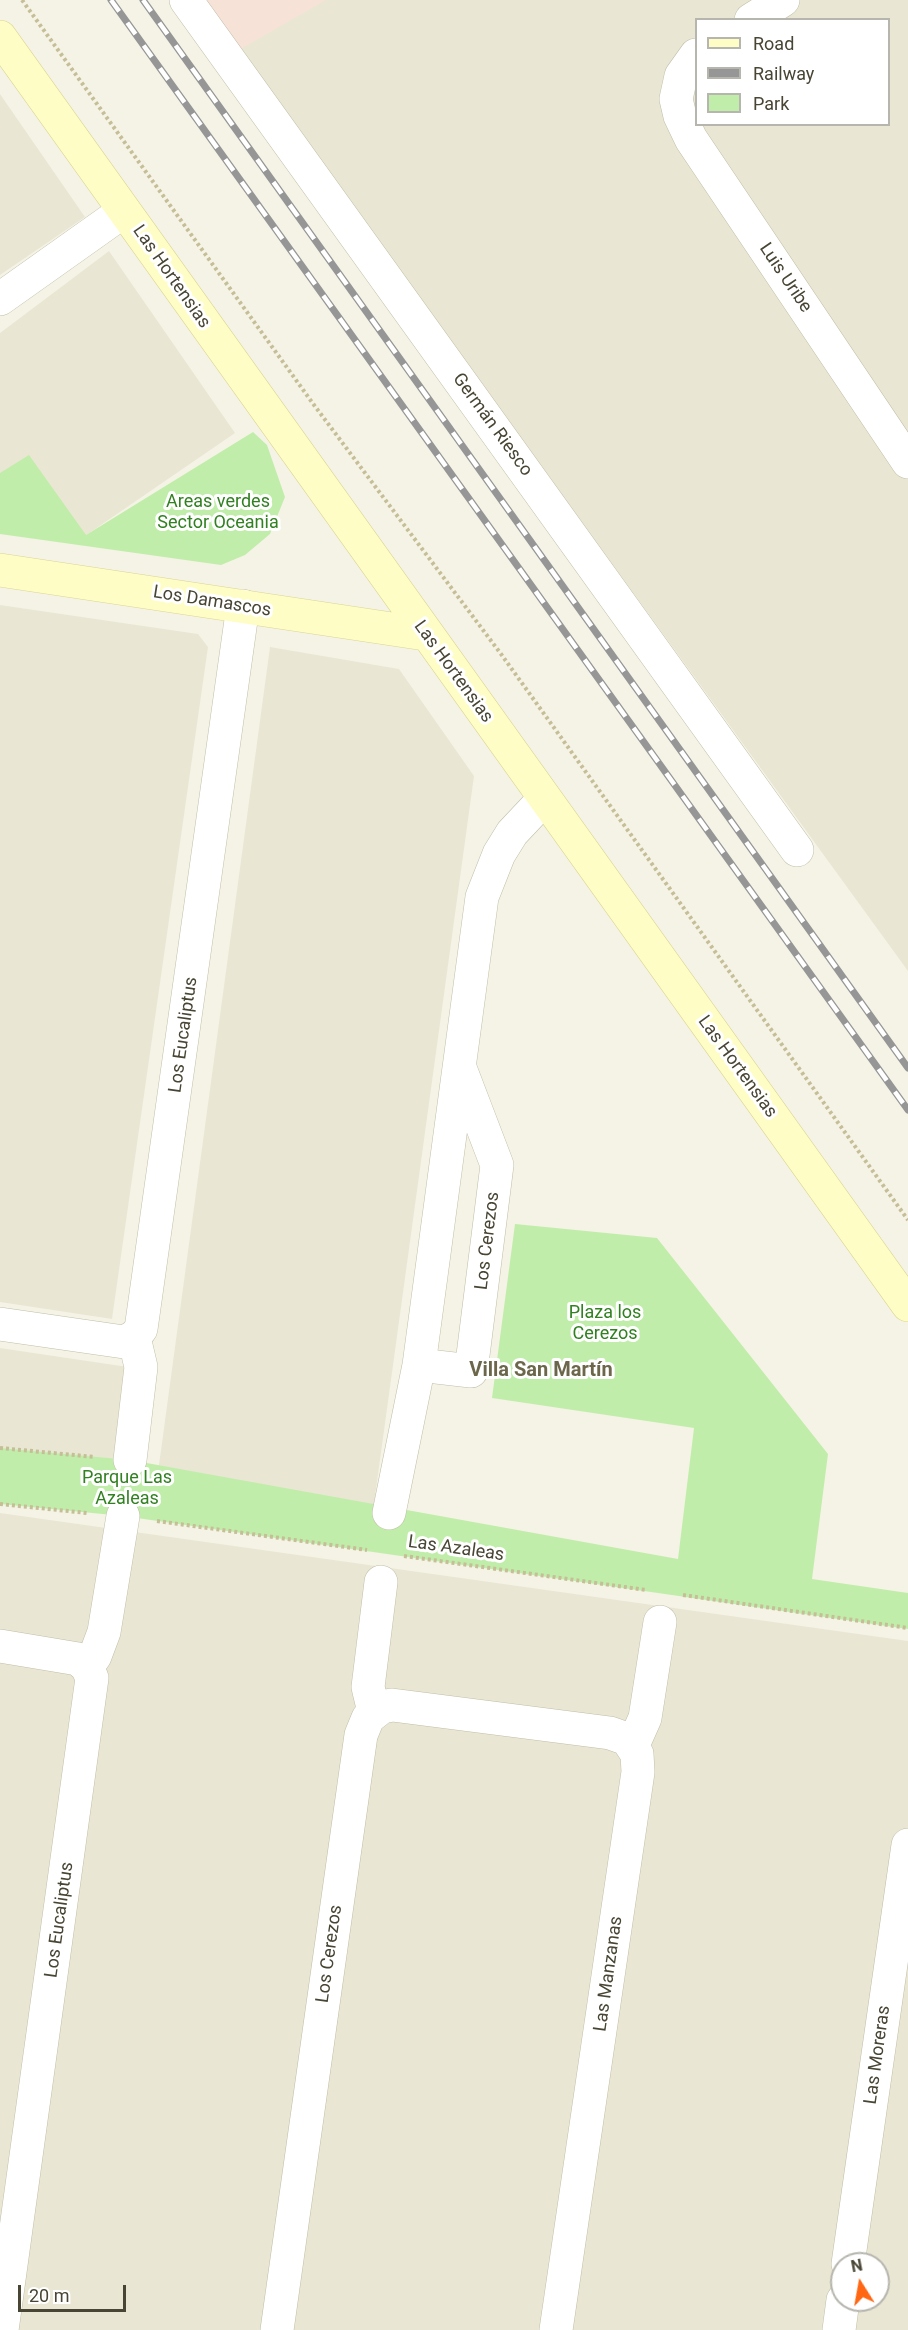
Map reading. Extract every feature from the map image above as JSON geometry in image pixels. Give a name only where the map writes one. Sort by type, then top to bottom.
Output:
[{"type":"street","name":"Germán Riesco","points":[[186,0],[797,850]]},
{"type":"street","points":[[754,18],[783,0]]},
{"type":"street","name":"Las Hortensias","points":[[0,38],[908,1305]]},
{"type":"street","name":"Luis Uribe","points":[[695,56],[681,76],[677,89],[680,116],[691,139],[908,462]]},
{"type":"street","points":[[0,300],[124,211]]},
{"type":"street","name":"Los Damascos","points":[[0,570],[425,633]]},
{"type":"street","name":"Los Eucaliptus","points":[[134,1337],[141,1329],[145,1318],[243,606]]},
{"type":"street","name":"Los Cerezos","points":[[389,1513],[419,1365],[478,920],[489,874],[512,833],[544,800]]},
{"type":"street","name":"Los Cerezos","points":[[419,1365],[471,1371],[497,1166],[459,1064]]},
{"type":"street","points":[[0,1324],[113,1341],[124,1342],[134,1337],[141,1367],[130,1460]]},
{"type":"street","points":[[0,1646],[68,1656],[78,1659],[87,1667],[101,1644],[104,1632],[123,1516]]},
{"type":"street","points":[[389,1568],[368,1687],[374,1712],[392,1704],[401,1705],[610,1733],[627,1739],[633,1745],[645,1718],[656,1606]]},
{"type":"street","name":"Los Eucaliptus","points":[[2,2330],[92,1690],[92,1678],[87,1667]]},
{"type":"street","name":"Los Cerezos","points":[[277,2330],[361,1735],[363,1726],[374,1712]]},
{"type":"street","name":"Las Manzanas","points":[[556,2330],[638,1772],[637,1754],[633,1745]]},
{"type":"street","name":"Las Moreras","points":[[850,2252],[908,1845]]},
{"type":"street","points":[[839,2330],[841,2312]]},
{"type":"path","points":[[22,0],[314,405],[508,664],[908,1220]]},
{"type":"path","points":[[0,1448],[130,1460]]},
{"type":"path","points":[[0,1504],[123,1516],[374,1551]]},
{"type":"path","name":"Las Azaleas","points":[[389,1568],[656,1606]]},
{"type":"path","points":[[676,1594],[908,1628]]},
{"type":"shaded area","points":[[204,0],[908,0],[908,971],[239,50]]},
{"type":"shaded area","points":[[204,0],[326,0],[239,50]]},
{"type":"shaded area","points":[[0,94],[85,217],[0,275]]},
{"type":"shaded area","points":[[109,251],[235,433],[82,538],[25,458],[0,475],[0,333]]},
{"type":"shaded area","points":[[0,605],[198,634],[208,647],[112,1319],[0,1302]]},
{"type":"shaded area","points":[[270,647],[399,669],[474,776],[372,1518],[156,1487]]},
{"type":"shaded area","points":[[0,1348],[128,1367],[111,1481],[0,1465]]},
{"type":"shaded area","points":[[0,1513],[908,1641],[908,2330],[0,2330]]},
{"type":"green space","name":"Areas verdes Sector Oceania","points":[[253,432],[267,445],[285,497],[270,534],[245,555],[221,565],[0,534],[0,473],[29,455],[86,535]]},
{"type":"green space","points":[[515,1224],[657,1238],[828,1454],[812,1579],[908,1593],[908,1629],[123,1516],[0,1504],[0,1448],[130,1460],[678,1559],[694,1428],[492,1398]]},
{"type":"railway","points":[[111,0],[908,1110]]},
{"type":"railway","points":[[143,0],[908,1068]]},
{"type":"district","name":"Villa San Martín","points":[[541,1371]]},
{"type":"park label","name":"Plaza los Cerezos","points":[[605,1323]]},
{"type":"park label","name":"Parque Las Azaleas","points":[[127,1488]]}]
